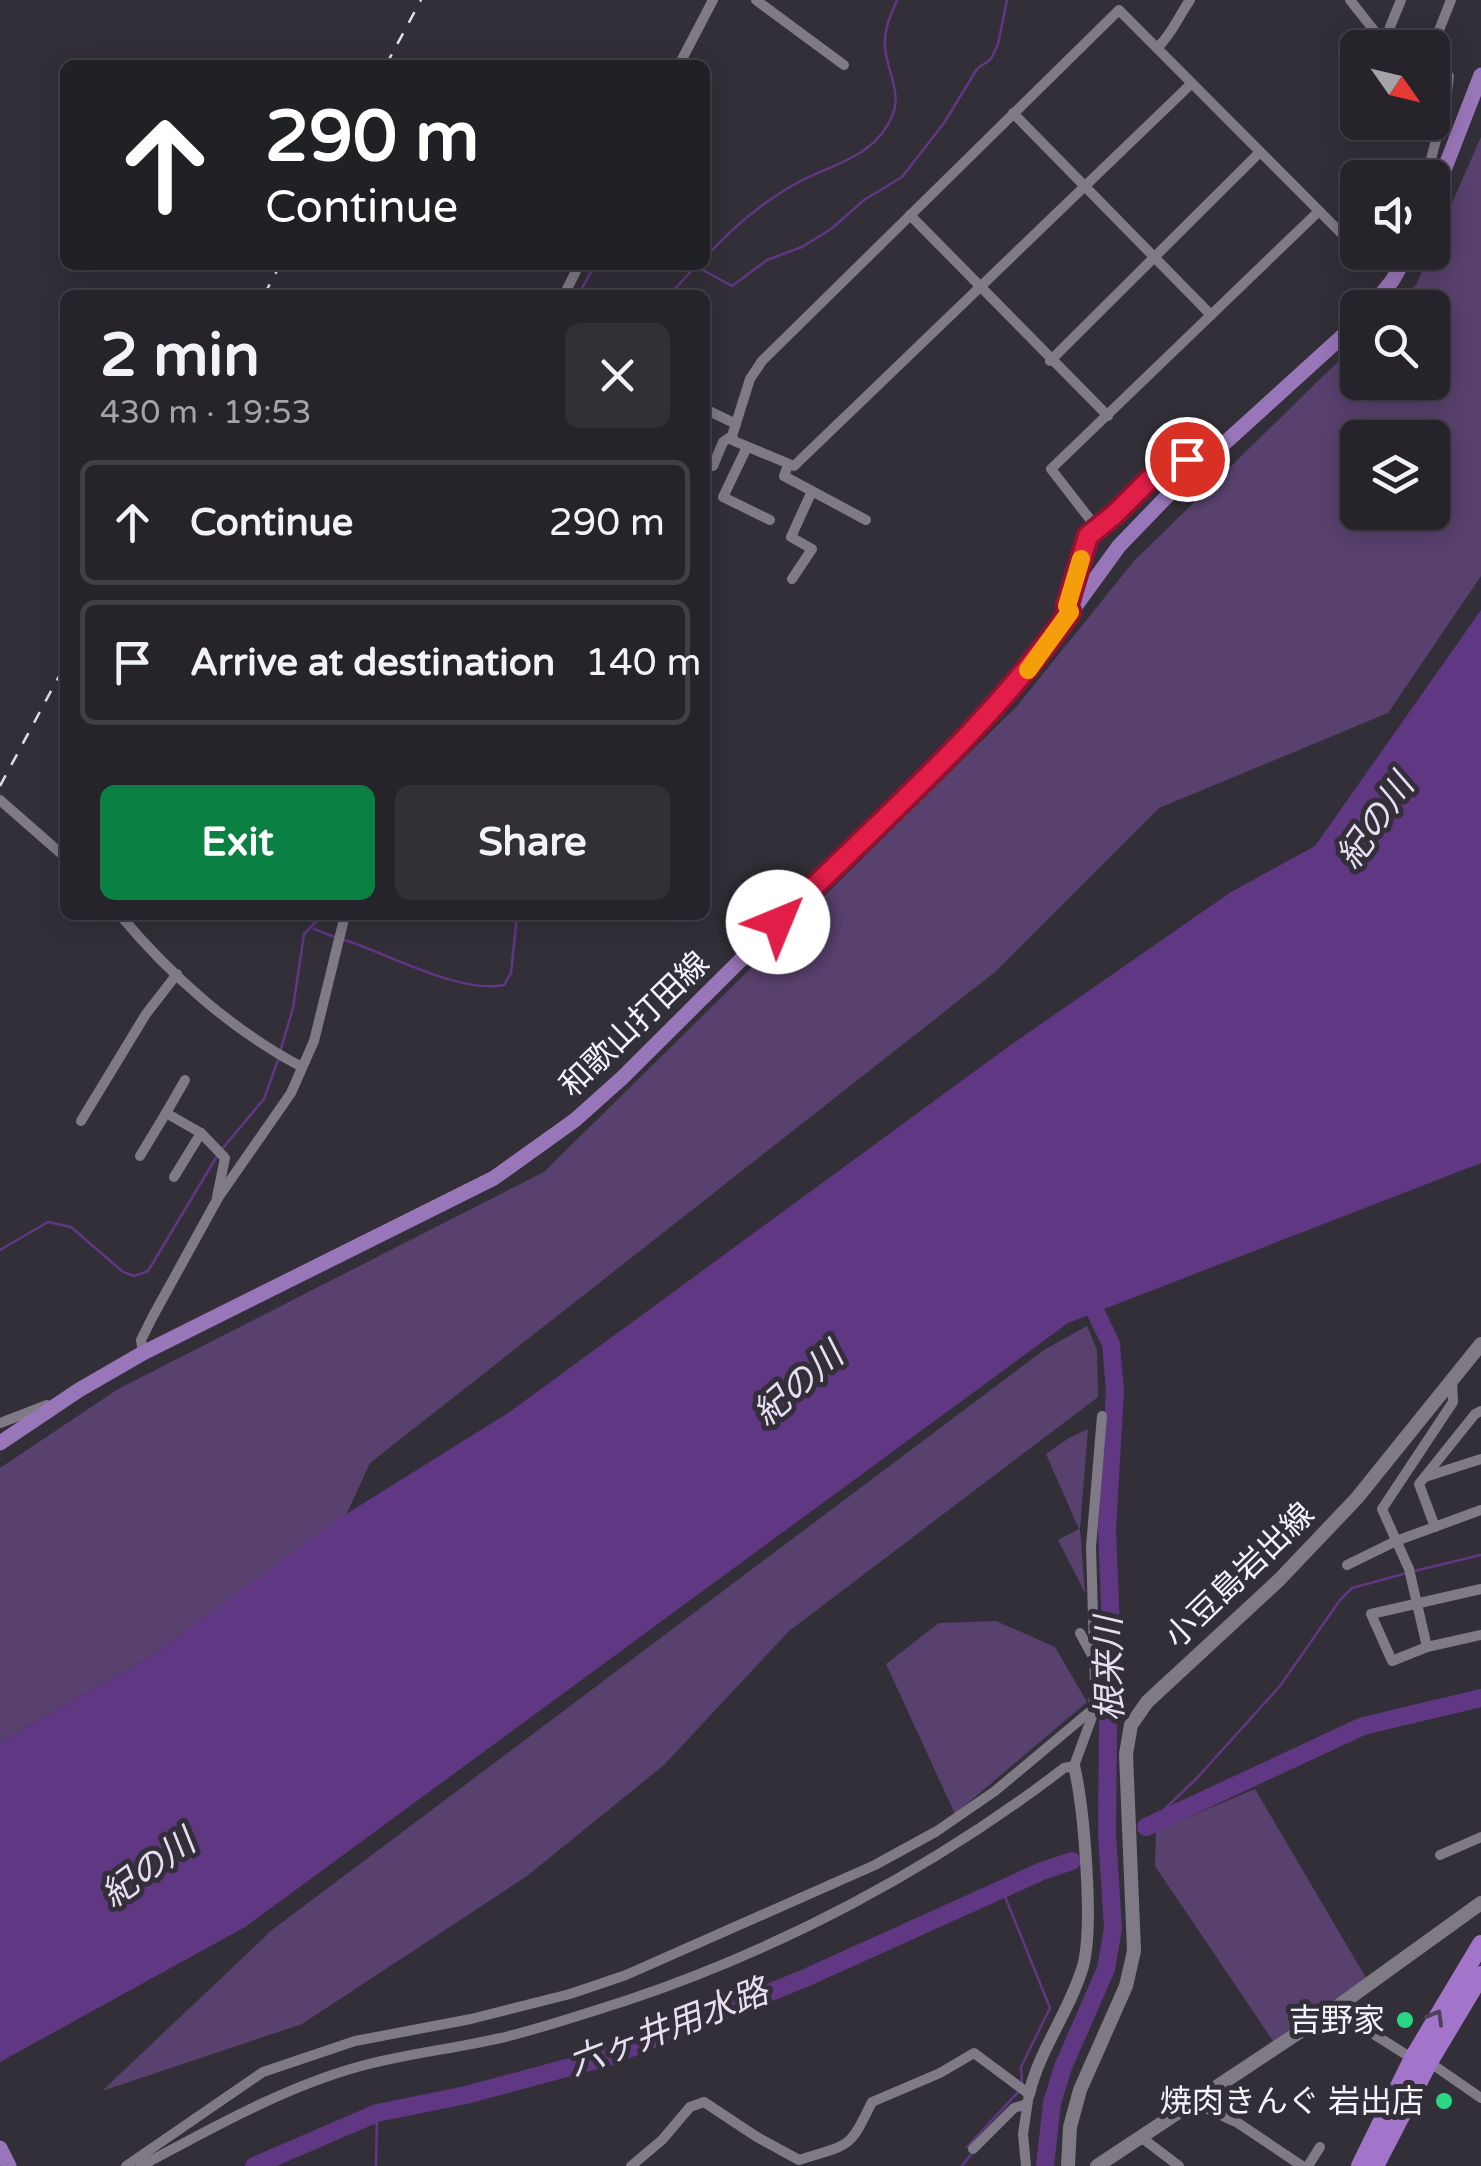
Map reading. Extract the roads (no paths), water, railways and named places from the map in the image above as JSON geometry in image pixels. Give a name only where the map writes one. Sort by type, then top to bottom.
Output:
[{"type":"highway","points":[[1360,2166],[1481,1944]]},
{"type":"highway","points":[[1375,2166],[1421,2060],[1481,1975]]},
{"type":"main road","points":[[1448,160],[1481,75]]},
{"type":"main road","name":"和歌山打田線","points":[[0,1443],[143,1353],[460,1198],[534,1153],[575,1120],[622,1078],[1002,700],[1037,659],[1119,546],[1174,489],[1340,338]]},
{"type":"main road","name":"小豆島岩出線","points":[[1068,2166],[1070,2127],[1080,2090],[1126,1986],[1134,1951],[1126,1754],[1131,1725],[1147,1702],[1280,1580],[1357,1498],[1481,1344]]},
{"type":"main road","points":[[1097,2166],[1334,2009],[1481,1902]]},
{"type":"main road","points":[[0,2148],[10,2166]]},
{"type":"street","points":[[681,60],[713,0]]},
{"type":"street","points":[[756,0],[844,65]]},
{"type":"street","points":[[1109,0],[1340,232]]},
{"type":"street","points":[[1157,48],[1172,34],[1173,24],[1190,0]]},
{"type":"street","points":[[1350,0],[1374,30]]},
{"type":"street","points":[[1390,27],[1401,0]]},
{"type":"street","points":[[1440,30],[1452,0]]},
{"type":"street","points":[[1119,10],[762,361],[750,379],[734,441],[794,466],[1191,84]]},
{"type":"street","points":[[1013,113],[1212,315]]},
{"type":"street","points":[[1050,361],[1259,152]]},
{"type":"street","points":[[1096,527],[1051,469],[1319,211]]},
{"type":"street","points":[[910,216],[1108,416]]},
{"type":"street","points":[[710,413],[734,430]]},
{"type":"street","points":[[710,464],[713,466],[734,430]]},
{"type":"street","points":[[1070,612],[1067,606],[1088,536],[1096,527],[1149,480],[1214,442],[1222,446]]},
{"type":"street","points":[[747,446],[722,497],[770,520]]},
{"type":"street","points":[[788,465],[784,476],[866,520]]},
{"type":"street","points":[[792,579],[812,549],[790,536],[812,492]]},
{"type":"street","points":[[0,800],[60,854]]},
{"type":"street","points":[[125,920],[248,1036],[296,1064]]},
{"type":"street","points":[[143,1353],[142,1340],[153,1316],[218,1198],[290,1093],[296,1064],[314,1041],[344,920]]},
{"type":"street","points":[[82,1122],[146,1014],[178,974]]},
{"type":"street","points":[[140,1156],[185,1080]]},
{"type":"street","points":[[166,1113],[200,1133],[225,1158],[218,1198]]},
{"type":"street","points":[[174,1177],[200,1133]]},
{"type":"street","points":[[1428,1647],[1410,1573],[1382,1510],[1453,1402],[1452,1380]]},
{"type":"street","points":[[0,1423],[35,1408],[51,1408]]},
{"type":"street","points":[[1435,1527],[1419,1484],[1481,1411]]},
{"type":"street","points":[[1026,2166],[1024,2134],[1034,2072],[1083,1967],[1086,1946],[1082,1824],[1074,1766],[1093,1709],[1091,1546],[1102,1416]]},
{"type":"street","points":[[1424,1477],[1481,1460]]},
{"type":"street","points":[[1347,1566],[1396,1541],[1481,1510]]},
{"type":"street","points":[[1481,1588],[1370,1614],[1392,1660],[1481,1635]]},
{"type":"street","points":[[1080,1633],[1093,1658]]},
{"type":"street","points":[[126,2166],[263,2072],[355,2042],[471,2019],[588,1988],[626,1975],[874,1865],[937,1831],[995,1791],[1093,1709]]},
{"type":"street","points":[[141,2166],[293,2091],[359,2066],[508,2036],[722,1966],[939,1856],[1064,1768],[1074,1766]]},
{"type":"street","points":[[1440,1855],[1481,1837]]},
{"type":"street","points":[[1469,1842],[1481,1854]]},
{"type":"street","points":[[1334,2009],[1481,2098]]},
{"type":"street","points":[[631,2166],[662,2140],[690,2107],[704,2102],[756,2138],[799,2160],[846,2145],[855,2137],[872,2102],[940,2074],[974,2053],[1028,2099]]},
{"type":"street","points":[[973,2149],[1028,2099]]},
{"type":"street","points":[[1194,2103],[1238,2123],[1305,2166],[1320,2147]]},
{"type":"street","points":[[1142,2138],[1179,2166]]},
{"type":"street","points":[[158,2166],[166,2152]]},
{"type":"water","name":"紀の川","points":[[1481,610],[1481,1163],[1068,1323],[245,1927],[0,2062],[0,1742],[156,1653],[335,1521],[511,1411],[1005,1049],[1231,892],[1315,846]]},
{"type":"waterway","points":[[710,253],[770,200],[864,150],[885,129],[896,97],[885,39],[897,0]]},
{"type":"waterway","points":[[703,270],[732,286],[767,260],[802,247],[831,229],[864,200],[902,177],[944,123],[977,69],[991,59],[1007,0]]},
{"type":"waterway","points":[[581,290],[592,270]]},
{"type":"waterway","points":[[674,290],[692,270]]},
{"type":"waterway","points":[[280,1052],[293,1008],[304,934],[318,920]]},
{"type":"waterway","points":[[342,939],[444,978],[466,984],[504,985],[511,973],[516,920]]},
{"type":"waterway","points":[[314,929],[335,937]]},
{"type":"waterway","points":[[222,1149],[264,1099],[278,1060]]},
{"type":"waterway","points":[[0,1250],[48,1222],[71,1227],[123,1272],[134,1276],[148,1271],[217,1156]]},
{"type":"waterway","name":"根来川","points":[[1045,2166],[1052,2103],[1063,2067],[1106,1969],[1113,1928],[1107,1835],[1108,1723],[1113,1681],[1107,1529],[1115,1391],[1111,1344],[1086,1292]]},
{"type":"waterway","points":[[1414,1571],[1481,1555]]},
{"type":"waterway","points":[[1146,1827],[1197,1778],[1280,1686],[1352,1588],[1407,1573]]},
{"type":"waterway","name":"六ヶ井用水路","points":[[1146,1827],[1363,1726],[1481,1698]]},
{"type":"waterway","name":"六ヶ井用水路","points":[[254,2166],[377,2113],[466,2095],[611,2056],[803,1979],[1072,1861]]},
{"type":"waterway","points":[[1002,1889],[1050,2008],[1021,2067],[1022,2083]]},
{"type":"waterway","points":[[967,2147],[1020,2090]]},
{"type":"waterway","points":[[376,2166],[377,2113]]},
{"type":"waterway","points":[[962,2166],[972,2153]]},
{"type":"railway","points":[[389,60],[421,0]]},
{"type":"railway","points":[[267,290],[277,270]]},
{"type":"railway","points":[[0,786],[60,674]]},
{"type":"place","name":"吉野家","points":[[1405,2020]]},
{"type":"place","name":"焼肉きんぐ 岩出店","points":[[1444,2101]]}]
